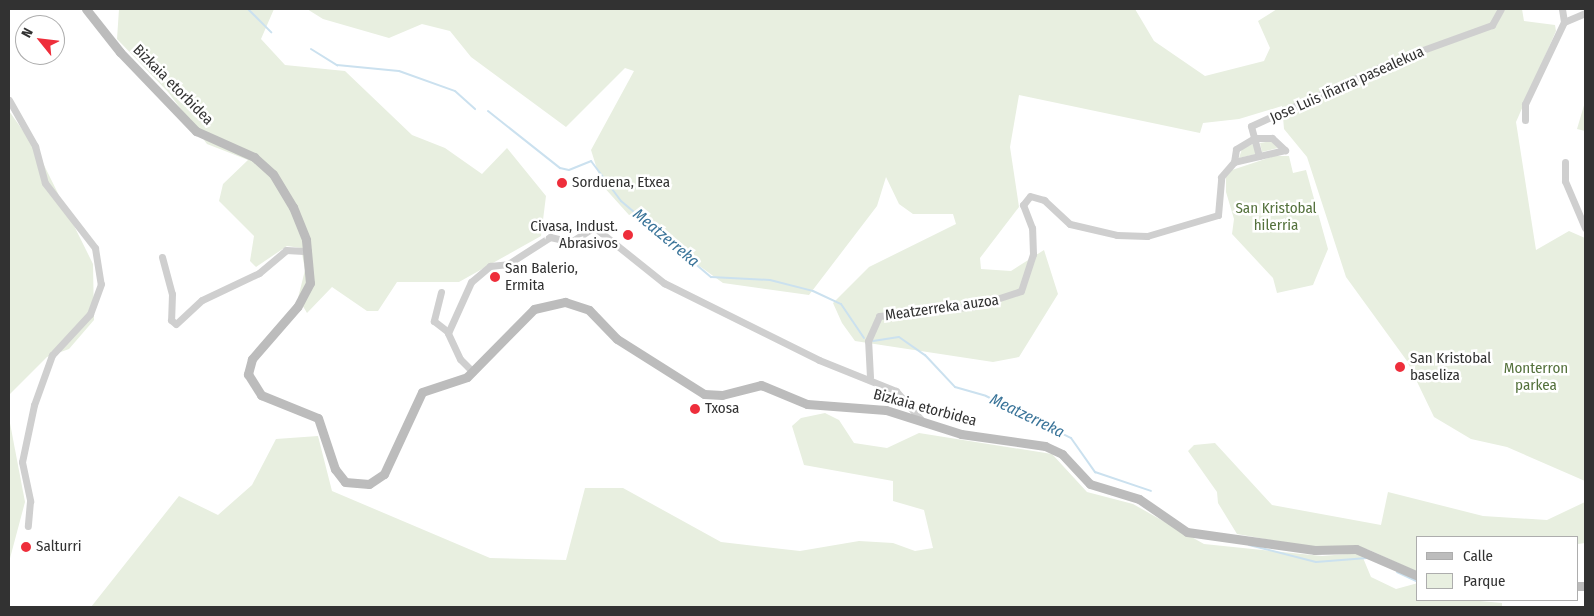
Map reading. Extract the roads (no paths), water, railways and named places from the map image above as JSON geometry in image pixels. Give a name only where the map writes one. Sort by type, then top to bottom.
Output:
[{"type":"street","name":"Bizkaia etorbidea","points":[[86,9],[120,52],[196,131],[247,152],[273,174],[293,207],[308,251],[310,283],[304,297],[261,346],[248,374],[262,395],[318,418],[335,469],[345,482],[369,484],[384,474],[416,398],[473,372],[534,309],[565,302],[588,310],[617,339],[704,394],[722,395],[761,385],[807,404],[863,406],[961,434],[1055,449],[1090,484],[1139,499],[1197,535],[1315,550],[1356,549],[1416,575]]},
{"type":"street","name":"Jose Luis Iñarra pasealekua","points":[[1254,138],[1251,126],[1398,59],[1492,25],[1501,9]]},
{"type":"street","points":[[1525,120],[1525,104],[1564,22],[1562,9]]},
{"type":"street","points":[[1564,22],[1585,13]]},
{"type":"street","points":[[9,100],[35,146],[45,183],[95,248],[101,284],[90,314],[52,355],[34,405],[22,462],[30,501],[28,526]]},
{"type":"street","points":[[1254,138],[1259,156]]},
{"type":"street","name":"Jose Luis Iñarra pasealekua","points":[[1254,138],[1272,138],[1285,150],[1259,156],[1234,162],[1236,149],[1254,138]]},
{"type":"street","name":"Meatzerreka auzoa","points":[[870,377],[868,341],[880,316],[975,306],[1021,291],[1033,254],[1032,228],[1024,205],[1030,196],[1044,200],[1070,224],[1117,235],[1147,236],[1218,215],[1221,177],[1234,162]]},
{"type":"street","points":[[1565,162],[1565,181],[1585,228]]},
{"type":"street","points":[[448,332],[471,282],[490,266],[508,264],[550,237],[571,242],[594,227],[671,286],[830,365],[870,377],[903,396],[923,422]]},
{"type":"street","points":[[162,257],[173,302],[171,320],[176,324],[202,300],[258,273],[286,250],[308,251]]},
{"type":"street","points":[[441,292],[434,321],[448,332],[454,349],[473,372]]},
{"type":"waterway","name":"Meatzerreka","points":[[248,9],[271,32]]},
{"type":"waterway","name":"Meatzerreka","points":[[311,49],[337,65],[399,71],[455,91],[475,109]]},
{"type":"waterway","name":"Meatzerreka","points":[[488,111],[560,168],[569,170],[591,161],[621,201],[711,277],[770,280],[813,291],[841,304],[864,338]]},
{"type":"waterway","name":"Meatzerreka","points":[[873,341],[899,337],[925,355],[955,387],[986,396],[1071,438],[1095,472],[1151,491]]},
{"type":"waterway","name":"Meatzerreka","points":[[1249,545],[1316,562],[1367,558]]},
{"type":"waterway","name":"Meatzerreka","points":[[1397,572],[1416,581]]},
{"type":"place","name":"Sorduena, Etxea","points":[[562,183]]},
{"type":"place","name":"Civasa, Indust. Abrasivos","points":[[628,235]]},
{"type":"place","name":"San Balerio, Ermita","points":[[495,277]]},
{"type":"place","name":"San Kristobal baseliza","points":[[1400,367]]},
{"type":"place","name":"Txosa","points":[[695,409]]},
{"type":"place","name":"Salturri","points":[[26,547]]},
{"type":"park label","name":"San Kristobal hilerria","points":[[1276,216]]},
{"type":"park label","name":"Monterron parkea","points":[[1536,376]]}]
